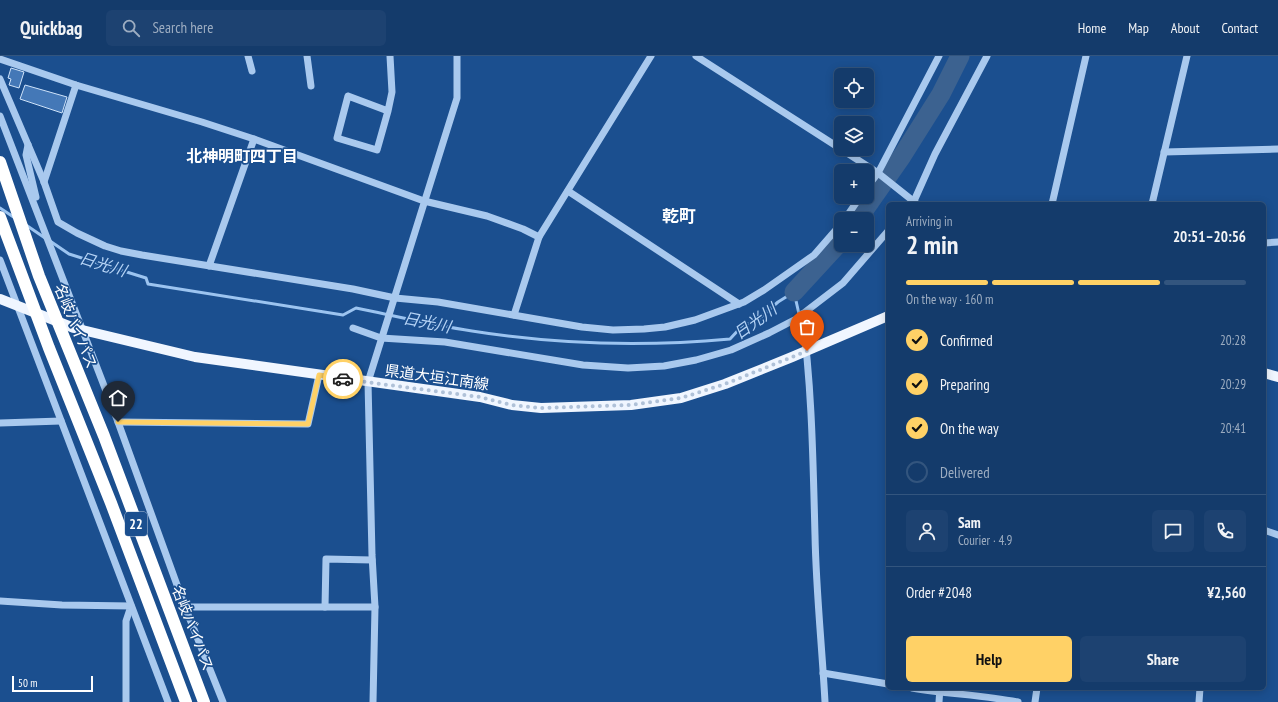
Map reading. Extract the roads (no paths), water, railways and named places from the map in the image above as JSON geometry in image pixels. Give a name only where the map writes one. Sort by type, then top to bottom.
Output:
[{"type":"highway","name":"名岐バイパス","points":[[0,162],[38,276],[104,436],[204,702]]},
{"type":"highway","name":"22","points":[[0,217],[49,348],[111,503],[186,702]]},
{"type":"main road","name":"県道大垣江南線","points":[[0,299],[82,330],[194,356],[480,397],[512,405],[541,408],[631,405],[681,398],[718,386],[807,351],[886,317]]},
{"type":"main road","points":[[1266,374],[1278,377]]},
{"type":"street","points":[[248,56],[252,71]]},
{"type":"street","points":[[307,56],[311,86]]},
{"type":"street","points":[[388,111],[348,96],[338,138],[376,150],[388,111],[392,92],[390,56]]},
{"type":"street","points":[[373,702],[375,607],[372,560],[368,382],[457,98],[457,56]]},
{"type":"street","points":[[514,315],[539,237],[651,56]]},
{"type":"street","points":[[696,56],[834,145]]},
{"type":"street","points":[[874,179],[879,174],[939,56]]},
{"type":"street","points":[[852,156],[879,174],[914,202],[935,154],[987,56]]},
{"type":"street","points":[[1052,202],[1086,56]]},
{"type":"street","points":[[1152,202],[1187,56]]},
{"type":"street","points":[[0,59],[76,86],[202,122],[254,139],[424,201],[487,216],[523,229],[539,237]]},
{"type":"street","points":[[0,79],[44,182],[58,222],[105,246],[121,251],[353,289],[394,299],[438,302],[590,328],[613,330],[665,327],[695,320],[739,304],[764,290],[814,254],[834,232]]},
{"type":"street","points":[[44,182],[76,86]]},
{"type":"street","points":[[0,116],[118,422],[185,607],[223,702]]},
{"type":"street","points":[[209,266],[254,139]]},
{"type":"street","points":[[28,144],[26,156],[41,221]]},
{"type":"street","points":[[1164,152],[1278,149]]},
{"type":"street","points":[[568,191],[739,304]]},
{"type":"street","points":[[353,328],[382,335],[445,342],[583,365],[635,368],[664,366],[696,360],[731,350],[769,333],[802,314],[843,283],[886,233]]},
{"type":"street","points":[[1266,243],[1278,242]]},
{"type":"street","points":[[0,260],[168,702]]},
{"type":"street","points":[[802,314],[807,351],[813,453],[815,537],[825,702]]},
{"type":"street","points":[[118,422],[308,424],[319,375]]},
{"type":"street","points":[[0,423],[61,421]]},
{"type":"street","points":[[1266,531],[1278,534]]},
{"type":"street","points":[[325,607],[326,559],[372,560]]},
{"type":"street","points":[[0,601],[62,605],[131,606]]},
{"type":"street","points":[[126,702],[126,621],[131,606]]},
{"type":"street","points":[[185,607],[375,607]]},
{"type":"street","points":[[823,673],[886,684]]},
{"type":"street","points":[[939,702],[940,690],[1018,702]]},
{"type":"street","points":[[1035,702],[1037,690]]},
{"type":"street","points":[[1199,702],[1200,690]]},
{"type":"waterway","name":"日光川","points":[[863,212],[902,156],[941,94],[960,56]]},
{"type":"waterway","name":"日光川","points":[[0,208],[15,218]]},
{"type":"waterway","name":"日光川","points":[[26,225],[45,238]]},
{"type":"waterway","name":"日光川","points":[[50,241],[69,254],[146,278],[148,284],[343,315],[356,308],[457,329],[505,336],[569,342],[633,344],[697,342],[730,339],[743,325],[755,322],[778,302],[794,292],[799,314]]},
{"type":"waterway","name":"日光川","points":[[794,292],[834,249]]},
{"type":"district","name":"北神明町四丁目","points":[[242,156]]},
{"type":"district","name":"乾町","points":[[679,216]]}]
